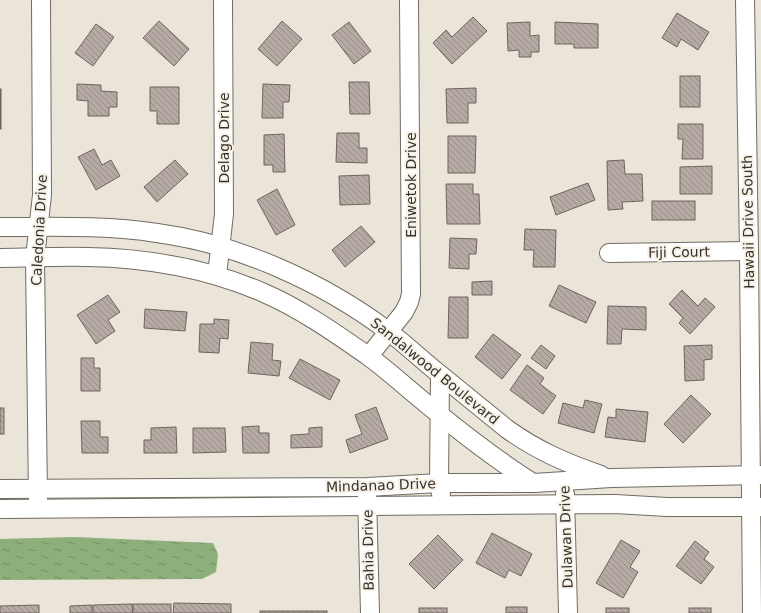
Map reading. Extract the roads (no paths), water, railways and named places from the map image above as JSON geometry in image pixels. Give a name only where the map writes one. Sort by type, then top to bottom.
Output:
[{"type":"street","name":"Caledonia Drive","points":[[39,508],[35,258],[42,195],[41,0]]},
{"type":"street","name":"Delago Drive","points":[[216,275],[221,247],[224,214],[223,0]]},
{"type":"street","name":"Eniwetok Drive","points":[[369,356],[404,312],[411,294],[410,0]]},
{"type":"street","name":"Hawaii Drive South","points":[[745,0],[749,251],[756,507],[752,613]]},
{"type":"street","name":"Sandalwood Boulevard","points":[[0,227],[91,227],[129,229],[193,239],[251,257],[309,282],[330,293],[388,331],[440,375],[528,444],[563,461],[611,478]]},
{"type":"street","name":"Fiji Court","points":[[609,253],[749,251]]},
{"type":"street","name":"Sandalwood Boulevard","points":[[0,258],[87,257],[169,264],[216,275],[265,293],[300,311],[369,356],[440,416],[505,465],[566,505]]},
{"type":"street","points":[[440,375],[439,483],[443,505]]},
{"type":"street","name":"Dulawan Drive","points":[[563,461],[566,505],[568,613]]},
{"type":"street","name":"Mindanao Drive","points":[[0,489],[367,487],[439,483],[534,483],[611,478],[755,475]]},
{"type":"street","name":"Bahia Drive","points":[[367,487],[370,613]]},
{"type":"street","name":"Mindanao Drive","points":[[0,509],[615,504],[668,507],[756,507]]},
{"type":"water","points":[[74,537],[213,543],[218,554],[216,572],[202,579],[0,580],[0,539]]}]
